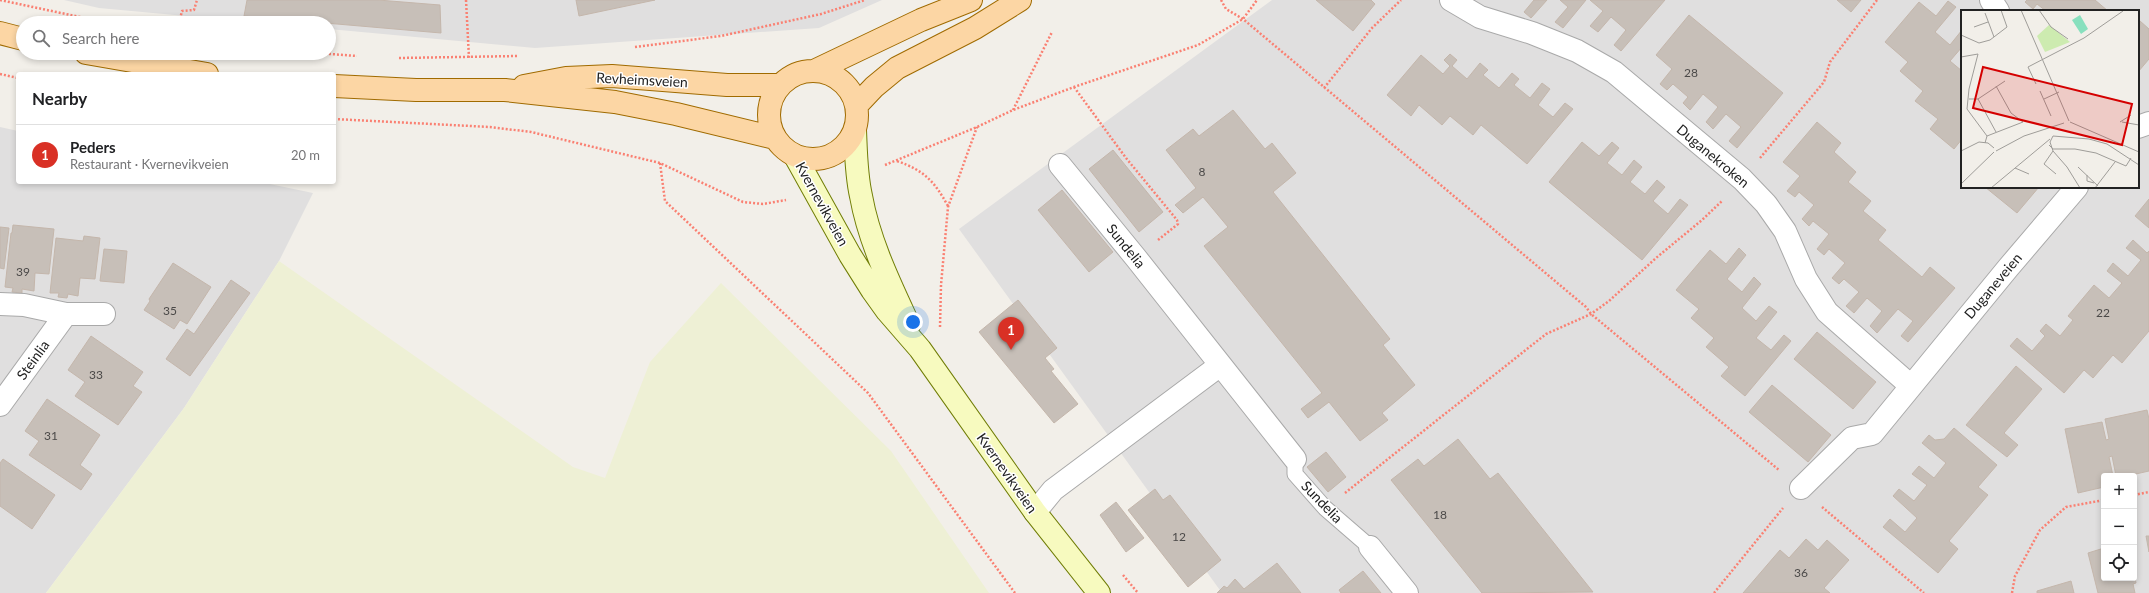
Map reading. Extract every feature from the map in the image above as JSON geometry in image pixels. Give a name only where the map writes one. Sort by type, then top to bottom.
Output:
[{"type":"main road","points":[[814,71],[828,73],[841,80],[851,92],[857,105],[857,118],[855,130],[848,143],[837,152],[824,158],[809,160],[795,156],[784,149],[775,138],[770,125],[769,110],[772,96],[780,85],[792,75],[814,71],[914,23],[971,0]]},
{"type":"main road","points":[[857,105],[874,86],[897,68],[975,28],[1020,0]]},
{"type":"main road","points":[[0,33],[16,37]]},
{"type":"main road","points":[[126,60],[195,72]]},
{"type":"main road","name":"Revheimsveien","points":[[505,90],[566,78],[612,76],[727,85],[780,85]]},
{"type":"main road","name":"Revheimsveien","points":[[336,86],[416,90],[505,90],[615,102],[676,114],[775,138]]},
{"type":"main road","name":"Kvernevikveien","points":[[855,130],[861,197],[869,226],[896,297],[920,349]]},
{"type":"main road","name":"Kvernevikveien","points":[[795,156],[850,255],[887,311],[920,349],[1034,512],[1099,593]]},
{"type":"street","name":"Duganekroken","points":[[1451,0],[1480,17],[1532,33],[1577,51],[1614,72],[1742,179],[1766,204],[1785,231],[1806,279],[1826,312],[1911,386]]},
{"type":"street","points":[[1991,0],[1997,10]]},
{"type":"street","points":[[2139,127],[2149,123]]},
{"type":"street","name":"Sundelia","points":[[1060,165],[1136,258],[1295,459]]},
{"type":"street","name":"Duganeveien","points":[[1801,488],[1852,438],[1872,434],[2076,188]]},
{"type":"street","points":[[0,304],[24,305],[66,314],[104,314]]},
{"type":"street","name":"Steinlia","points":[[0,405],[66,314]]},
{"type":"street","points":[[1034,512],[1053,490],[1220,366]]},
{"type":"street","name":"Sundelia","points":[[1370,547],[1407,593]]},
{"type":"lane","name":"Sundelia","points":[[1295,459],[1295,474],[1324,508],[1370,547]]},
{"type":"path","points":[[0,0],[75,16]]},
{"type":"path","points":[[180,16],[182,11],[194,10],[197,0]]},
{"type":"path","points":[[466,0],[470,58]]},
{"type":"path","points":[[630,48],[721,36],[821,14],[854,5],[865,0]]},
{"type":"path","points":[[1221,0],[1226,9],[1243,18],[1579,302],[1591,314],[1801,488],[1924,593]]},
{"type":"path","points":[[948,207],[937,187],[926,176],[915,168],[896,161],[1013,110],[1074,87],[1198,45],[1243,18],[1257,0]]},
{"type":"path","points":[[1324,88],[1372,28],[1401,0]]},
{"type":"path","points":[[1324,508],[1367,478],[1546,334],[1591,314],[1609,301],[1656,258],[1702,220],[1742,179],[1824,82],[1830,62],[1877,0]]},
{"type":"path","points":[[1013,110],[1052,32]]},
{"type":"path","points":[[336,54],[358,56]]},
{"type":"path","points":[[398,58],[523,56]]},
{"type":"path","points":[[0,74],[16,78]]},
{"type":"path","points":[[1074,87],[1126,158],[1177,220],[1178,224],[1136,258]]},
{"type":"path","points":[[336,119],[490,127],[531,132],[660,163],[743,202],[763,204],[791,199]]},
{"type":"path","points":[[940,330],[941,285],[948,207],[977,127]]},
{"type":"path","points":[[660,163],[665,201],[868,393],[1015,593]]},
{"type":"path","points":[[1714,593],[1801,488]]},
{"type":"path","points":[[2137,494],[2149,492]]},
{"type":"path","points":[[2012,593],[2015,576],[2040,530],[2066,507],[2101,501]]},
{"type":"path","points":[[1120,571],[1138,593]]},
{"type":"shaded area","points":[[64,0],[882,0],[819,28],[535,48],[336,30],[336,16],[185,16],[99,8]]},
{"type":"shaded area","points":[[1272,0],[2149,0],[2149,593],[1222,593],[959,229]]},
{"type":"shaded area","points":[[0,127],[16,131],[16,184],[270,184],[313,193],[279,261],[184,408],[46,593],[0,593]]},
{"type":"green space","points":[[279,261],[573,467],[605,478],[650,362],[721,283],[891,451],[989,593],[46,593],[184,408]]},
{"type":"building","points":[[247,0],[378,0],[440,5],[441,33],[336,24],[336,16],[244,16]]},
{"type":"building","points":[[576,0],[655,0],[579,16]]},
{"type":"building","points":[[1316,0],[1371,0],[1375,4],[1353,31]]},
{"type":"building","points":[[1534,0],[1547,0],[1531,18],[1524,12]]},
{"type":"building","points":[[1560,0],[1586,0],[1563,28],[1555,22],[1568,7]]},
{"type":"building","points":[[1590,0],[1665,0],[1621,51],[1614,45],[1626,30],[1611,17],[1598,32],[1590,26],[1603,11]]},
{"type":"building","points":[[1837,0],[1861,0],[1851,12]]},
{"type":"building","points":[[2027,0],[2095,0],[2107,10],[2045,10],[2037,4],[2033,9],[2025,2]]},
{"type":"building","points":[[1948,1],[1956,7],[1935,32],[1950,45],[1961,31],[1961,48],[1950,61],[1961,70],[1961,140],[1954,149],[1930,129],[1938,119],[1915,101],[1923,91],[1900,71],[1908,62],[1885,42],[1919,2],[1936,16]]},
{"type":"building","points":[[1689,15],[1783,93],[1737,148],[1729,141],[1741,127],[1726,114],[1713,129],[1706,122],[1718,107],[1703,94],[1690,110],[1683,103],[1688,97],[1673,84],[1667,90],[1660,84],[1672,69],[1656,55]]},
{"type":"building","points":[[2140,21],[2149,29],[2149,59],[2139,71]]},
{"type":"building","points":[[1450,54],[1457,60],[1452,66],[1467,79],[1480,63],[1488,70],[1483,75],[1499,88],[1512,73],[1519,79],[1514,85],[1530,98],[1542,83],[1550,89],[1538,105],[1553,117],[1565,103],[1573,109],[1527,164],[1481,125],[1473,135],[1450,116],[1442,125],[1419,105],[1411,116],[1387,95],[1421,55],[1443,74],[1450,66],[1444,60]]},
{"type":"building","points":[[1233,110],[1265,149],[1272,143],[1296,173],[1273,192],[1390,339],[1383,345],[1415,385],[1382,413],[1388,420],[1360,441],[1329,402],[1308,418],[1301,409],[1322,393],[1204,246],[1228,227],[1203,197],[1183,213],[1175,205],[1196,188],[1166,150],[1193,129],[1199,136]]},
{"type":"building","points":[[1817,122],[1841,143],[1834,152],[1856,172],[1848,182],[1871,201],[1863,211],[1886,230],[1878,240],[1922,277],[1930,267],[1955,288],[1908,342],[1901,336],[1913,321],[1898,309],[1877,333],[1870,326],[1882,311],[1867,298],[1854,313],[1846,306],[1859,292],[1844,279],[1839,284],[1832,278],[1845,263],[1829,249],[1824,255],[1817,249],[1829,234],[1813,221],[1809,226],[1802,219],[1814,205],[1799,192],[1795,197],[1787,191],[1800,176],[1783,162]]},
{"type":"building","points":[[1582,142],[1599,156],[1612,142],[1619,148],[1607,163],[1622,175],[1634,160],[1642,167],[1630,182],[1645,194],[1657,180],[1665,187],[1653,201],[1668,214],[1680,199],[1688,205],[1642,260],[1549,182]]},
{"type":"building","points":[[1113,150],[1163,212],[1139,232],[1089,169]]},
{"type":"building","points":[[1986,188],[2038,188],[2017,213]]},
{"type":"building","points":[[1062,190],[1113,252],[1089,272],[1038,210]]},
{"type":"building","points":[[2149,199],[2149,228],[2135,216]]},
{"type":"building","points":[[13,225],[54,229],[49,274],[35,273],[34,291],[22,289],[22,293],[12,292],[13,288],[5,287]]},
{"type":"building","points":[[0,227],[9,228],[4,269],[0,268]]},
{"type":"building","points":[[84,236],[100,238],[95,279],[80,278],[78,296],[68,294],[67,298],[58,297],[59,293],[50,293],[56,238],[83,241]]},
{"type":"building","points":[[2133,240],[2147,253],[2149,251],[2149,331],[2122,363],[2113,355],[2093,378],[2084,370],[2064,393],[2010,346],[2017,338],[2032,351],[2045,336],[2040,331],[2046,324],[2060,336],[2073,320],[2068,316],[2094,285],[2109,298],[2122,283],[2107,271],[2113,263],[2128,276],[2141,260],[2126,248]]},
{"type":"building","points":[[1739,248],[1746,255],[1727,279],[1742,292],[1754,277],[1761,284],[1742,308],[1756,321],[1769,306],[1777,312],[1756,338],[1771,350],[1784,335],[1791,341],[1745,396],[1721,376],[1729,367],[1706,347],[1714,338],[1691,318],[1699,309],[1676,290],[1710,250],[1726,264]]},
{"type":"building","points":[[104,249],[127,251],[124,283],[100,281]]},
{"type":"building","points":[[173,263],[211,287],[187,324],[180,320],[174,329],[144,310],[150,301],[149,299]]},
{"type":"building","points":[[231,280],[250,293],[190,376],[166,359],[187,329],[194,334]]},
{"type":"building","points":[[1018,300],[1057,348],[1045,358],[1054,369],[1051,371],[1078,404],[1054,423],[979,332]]},
{"type":"building","points":[[1817,332],[1876,382],[1853,409],[1794,359]]},
{"type":"building","points":[[91,336],[143,372],[133,386],[142,392],[118,425],[75,396],[85,382],[68,370]]},
{"type":"building","points":[[2016,366],[2042,389],[2004,433],[2018,445],[2007,457],[1966,425]]},
{"type":"building","points":[[1772,385],[1831,435],[1808,462],[1749,412]]},
{"type":"building","points":[[47,399],[100,435],[80,465],[92,474],[81,490],[29,455],[39,441],[25,431]]},
{"type":"building","points":[[2147,410],[2149,419],[2149,471],[2137,474],[2115,473],[2112,456],[2109,457],[2112,473],[2101,473],[2101,488],[2078,493],[2065,429],[2102,422],[2106,440],[2109,439],[2105,419]]},
{"type":"building","points":[[1954,428],[1997,465],[1978,487],[1988,495],[1949,541],[1958,549],[1938,573],[1883,527],[1890,519],[1905,532],[1917,518],[1893,496],[1899,489],[1914,501],[1927,485],[1912,474],[1919,466],[1934,478],[1946,463],[1922,443],[1929,435],[1935,440],[1944,439]]},
{"type":"building","points":[[1458,439],[1490,479],[1498,473],[1593,592],[1482,593],[1391,480],[1418,459],[1424,466]]},
{"type":"building","points":[[1326,452],[1346,477],[1328,492],[1307,467]]},
{"type":"building","points":[[3,459],[55,495],[32,529],[0,506],[0,463]]},
{"type":"building","points":[[1155,489],[1163,500],[1170,495],[1221,560],[1188,587],[1128,510]]},
{"type":"building","points":[[1116,502],[1144,538],[1126,552],[1100,515]]},
{"type":"building","points":[[2146,536],[2149,536],[2149,552]]},
{"type":"building","points":[[1806,539],[1818,550],[1827,540],[1849,560],[1824,588],[1830,593],[1743,593],[1780,550],[1789,558]]},
{"type":"building","points":[[2101,549],[2101,581],[2136,581],[2136,583],[2133,584],[2135,593],[2098,593],[2088,553]]},
{"type":"building","points":[[1277,563],[1301,593],[1217,593],[1224,586],[1227,588],[1235,579],[1244,589]]},
{"type":"building","points":[[1363,571],[1381,593],[1341,593],[1339,590]]},
{"type":"building","points":[[2071,581],[2074,593],[2037,593],[2037,591]]},
{"type":"place","name":"Peders","points":[[1011,350]]}]
